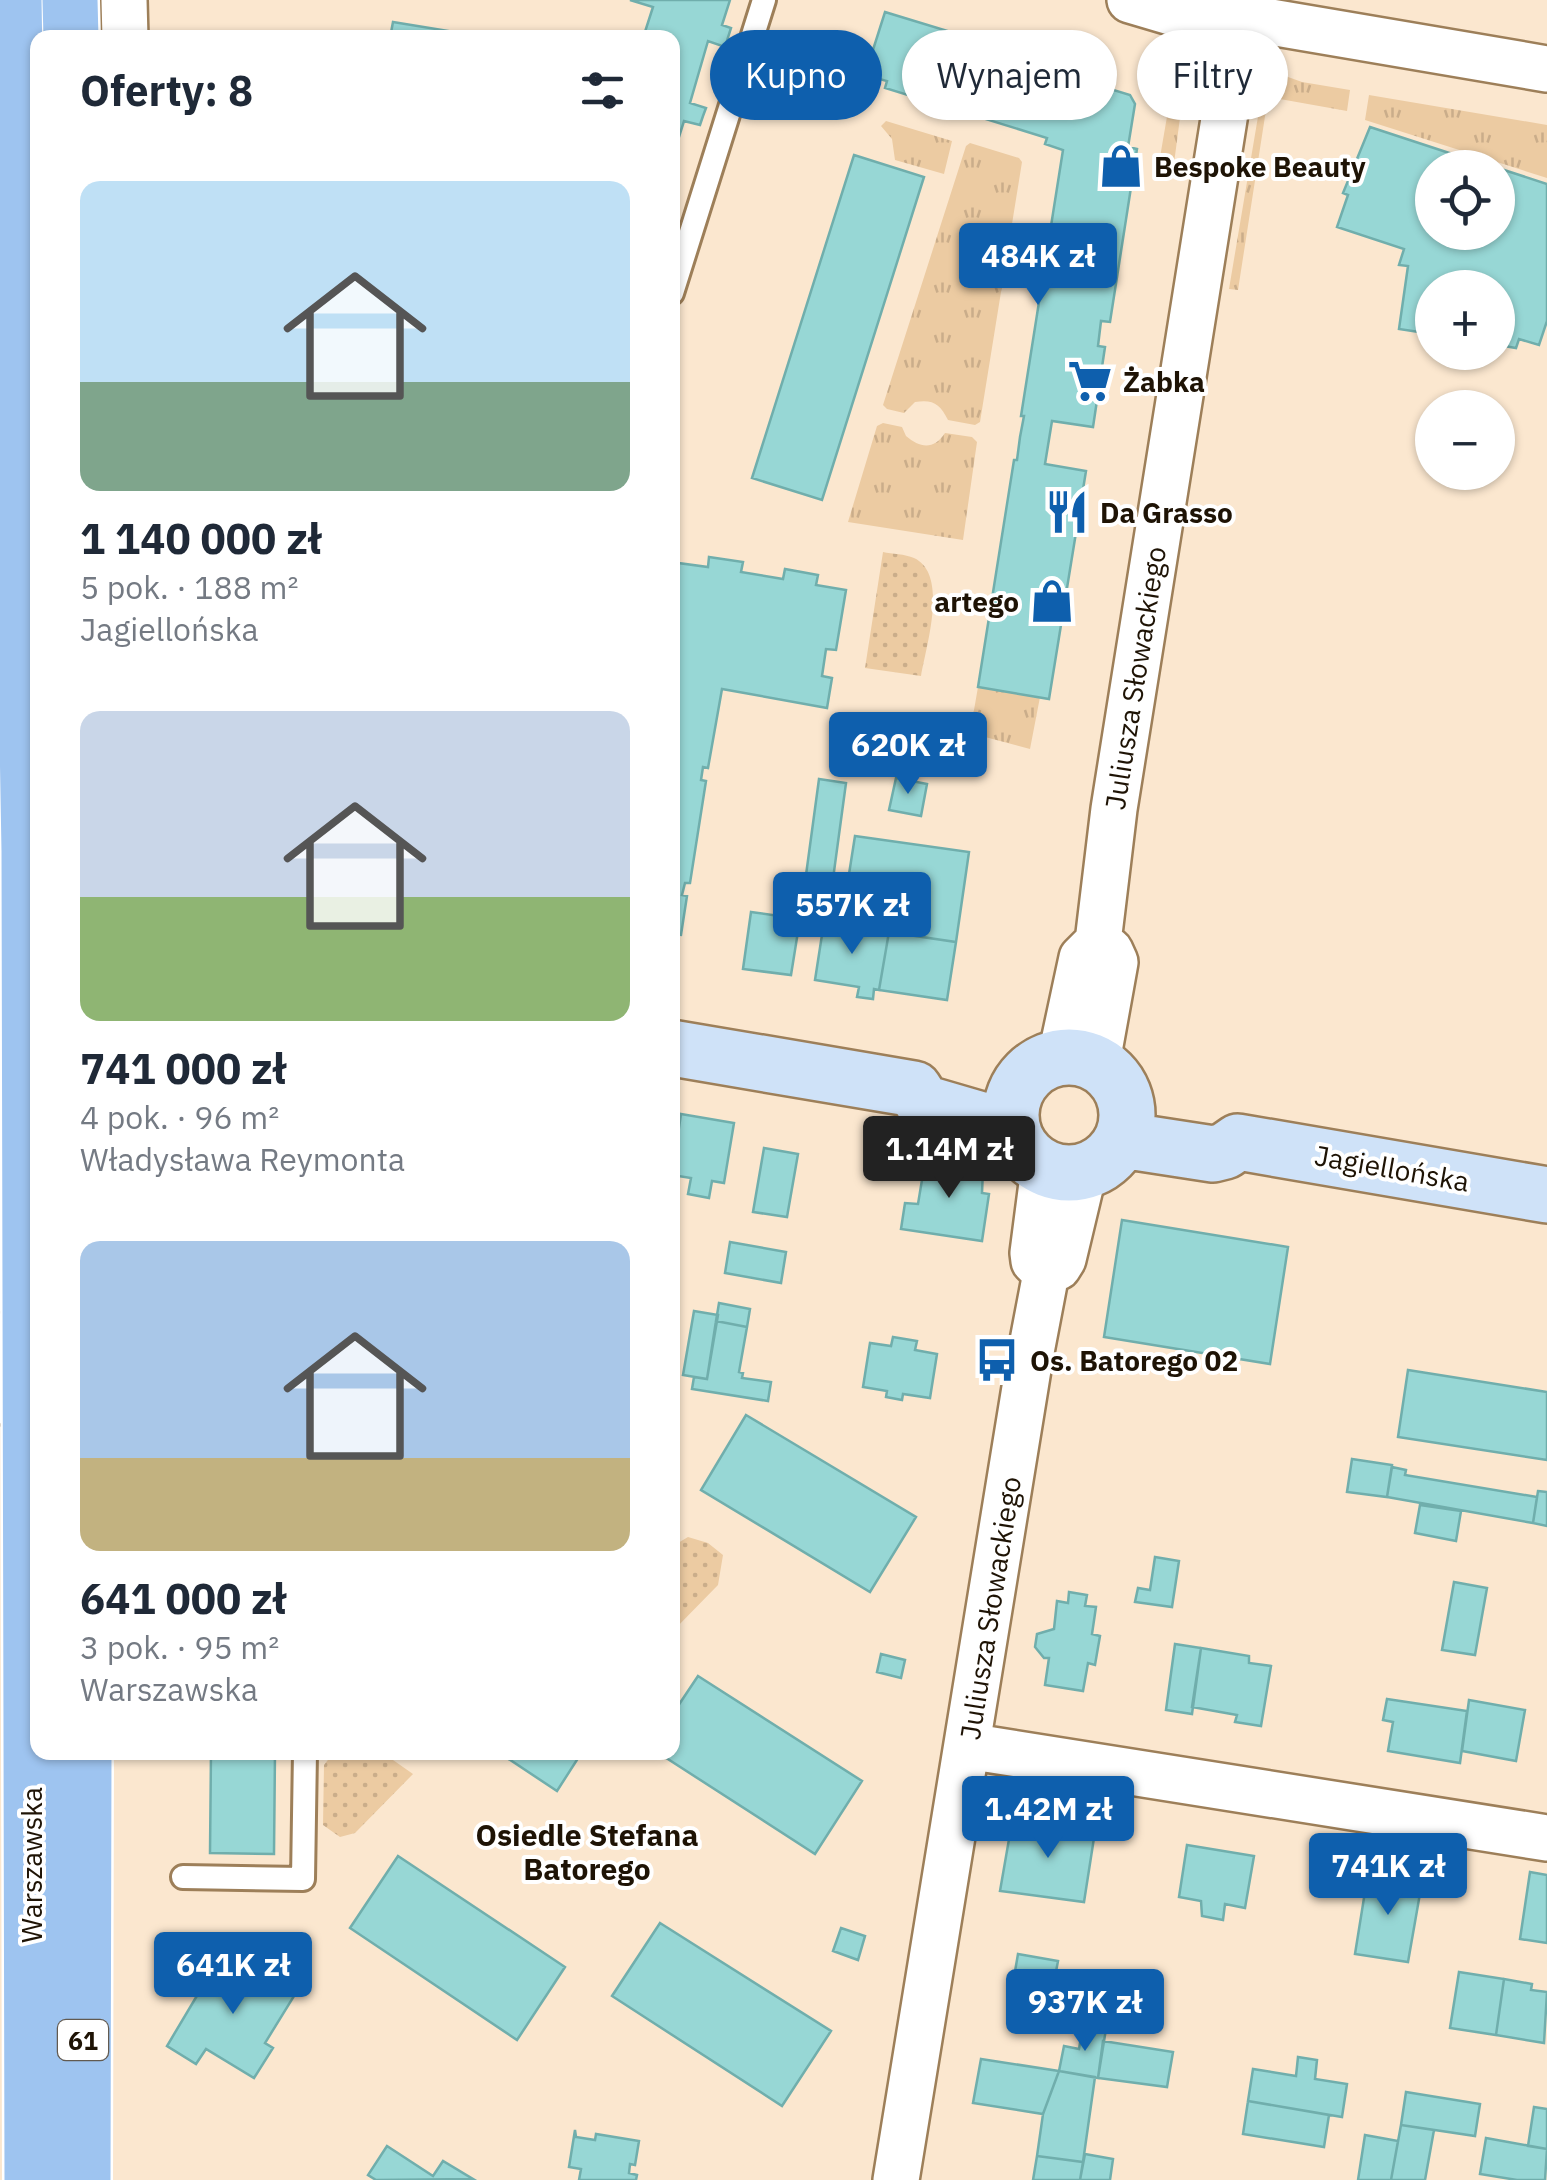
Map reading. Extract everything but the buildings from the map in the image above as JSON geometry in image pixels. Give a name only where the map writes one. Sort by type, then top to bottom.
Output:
[{"type":"main road","name":"Warszawska","points":[[14,0],[30,844]]},
{"type":"main road","points":[[70,0],[71,30]]},
{"type":"main road","name":"Warszawska","points":[[41,1760],[56,2170]]},
{"type":"main road","name":"Warszawska","points":[[56,2170],[83,1760]]},
{"type":"street","points":[[124,0],[124,30]]},
{"type":"street","points":[[1130,0],[1200,21],[1242,10],[1265,22],[1547,69]]},
{"type":"street","name":"Juliusza Słowackiego","points":[[896,2180],[1046,1273],[1063,1259],[1070,1115],[1114,962],[1110,951],[1098,942],[1114,809],[1242,10]]},
{"type":"street","name":"Jagiellońska","points":[[680,1049],[914,1090],[923,1102],[1070,1115],[1213,1154],[1238,1142],[1547,1195]]},
{"type":"street","points":[[0,1336],[30,1470]]},
{"type":"street","points":[[967,1746],[1547,1838]]},
{"type":"lane","points":[[680,267],[764,0]]},
{"type":"lane","points":[[183,1877],[303,1879],[304,1760]]},
{"type":"green space","points":[[1288,77],[1350,90],[1347,111],[1288,101]]},
{"type":"green space","points":[[1369,95],[1547,125],[1547,178],[1515,168],[1515,150],[1459,150],[1365,120]]},
{"type":"green space","points":[[1166,120],[1180,120],[1173,171],[1158,169]]},
{"type":"green space","points":[[1257,120],[1264,120],[1238,290],[1229,289]]},
{"type":"green space","points":[[886,121],[952,141],[944,174],[895,160],[892,139],[881,126]]},
{"type":"green space","points":[[970,143],[1022,162],[980,422],[975,425],[948,420],[939,406],[927,401],[915,402],[904,413],[883,405]]},
{"type":"green space","points":[[883,423],[902,427],[906,436],[922,445],[932,445],[945,433],[972,437],[977,442],[963,540],[848,522],[877,426]]},
{"type":"green space","points":[[883,552],[914,558],[925,566],[931,579],[932,612],[921,676],[865,668]]},
{"type":"green space","points":[[978,687],[1040,697],[1030,749],[970,733]]},
{"type":"green space","points":[[688,1537],[708,1543],[723,1555],[718,1585],[680,1624],[680,1542]]},
{"type":"green space","points":[[328,1760],[393,1760],[413,1774],[355,1833],[340,1837],[323,1825],[324,1765]]},
{"type":"place","name":"Bespoke Beauty","points":[[1121,166]]},
{"type":"place","name":"Żabka","points":[[1090,381]]},
{"type":"place","name":"Da Grasso","points":[[1067,512]]},
{"type":"place","name":"artego","points":[[1052,601]]},
{"type":"place","name":"Os. Batorego 02","points":[[997,1360]]},
{"type":"district","name":"Osiedle Stefana Batorego","points":[[587,1851]]}]
